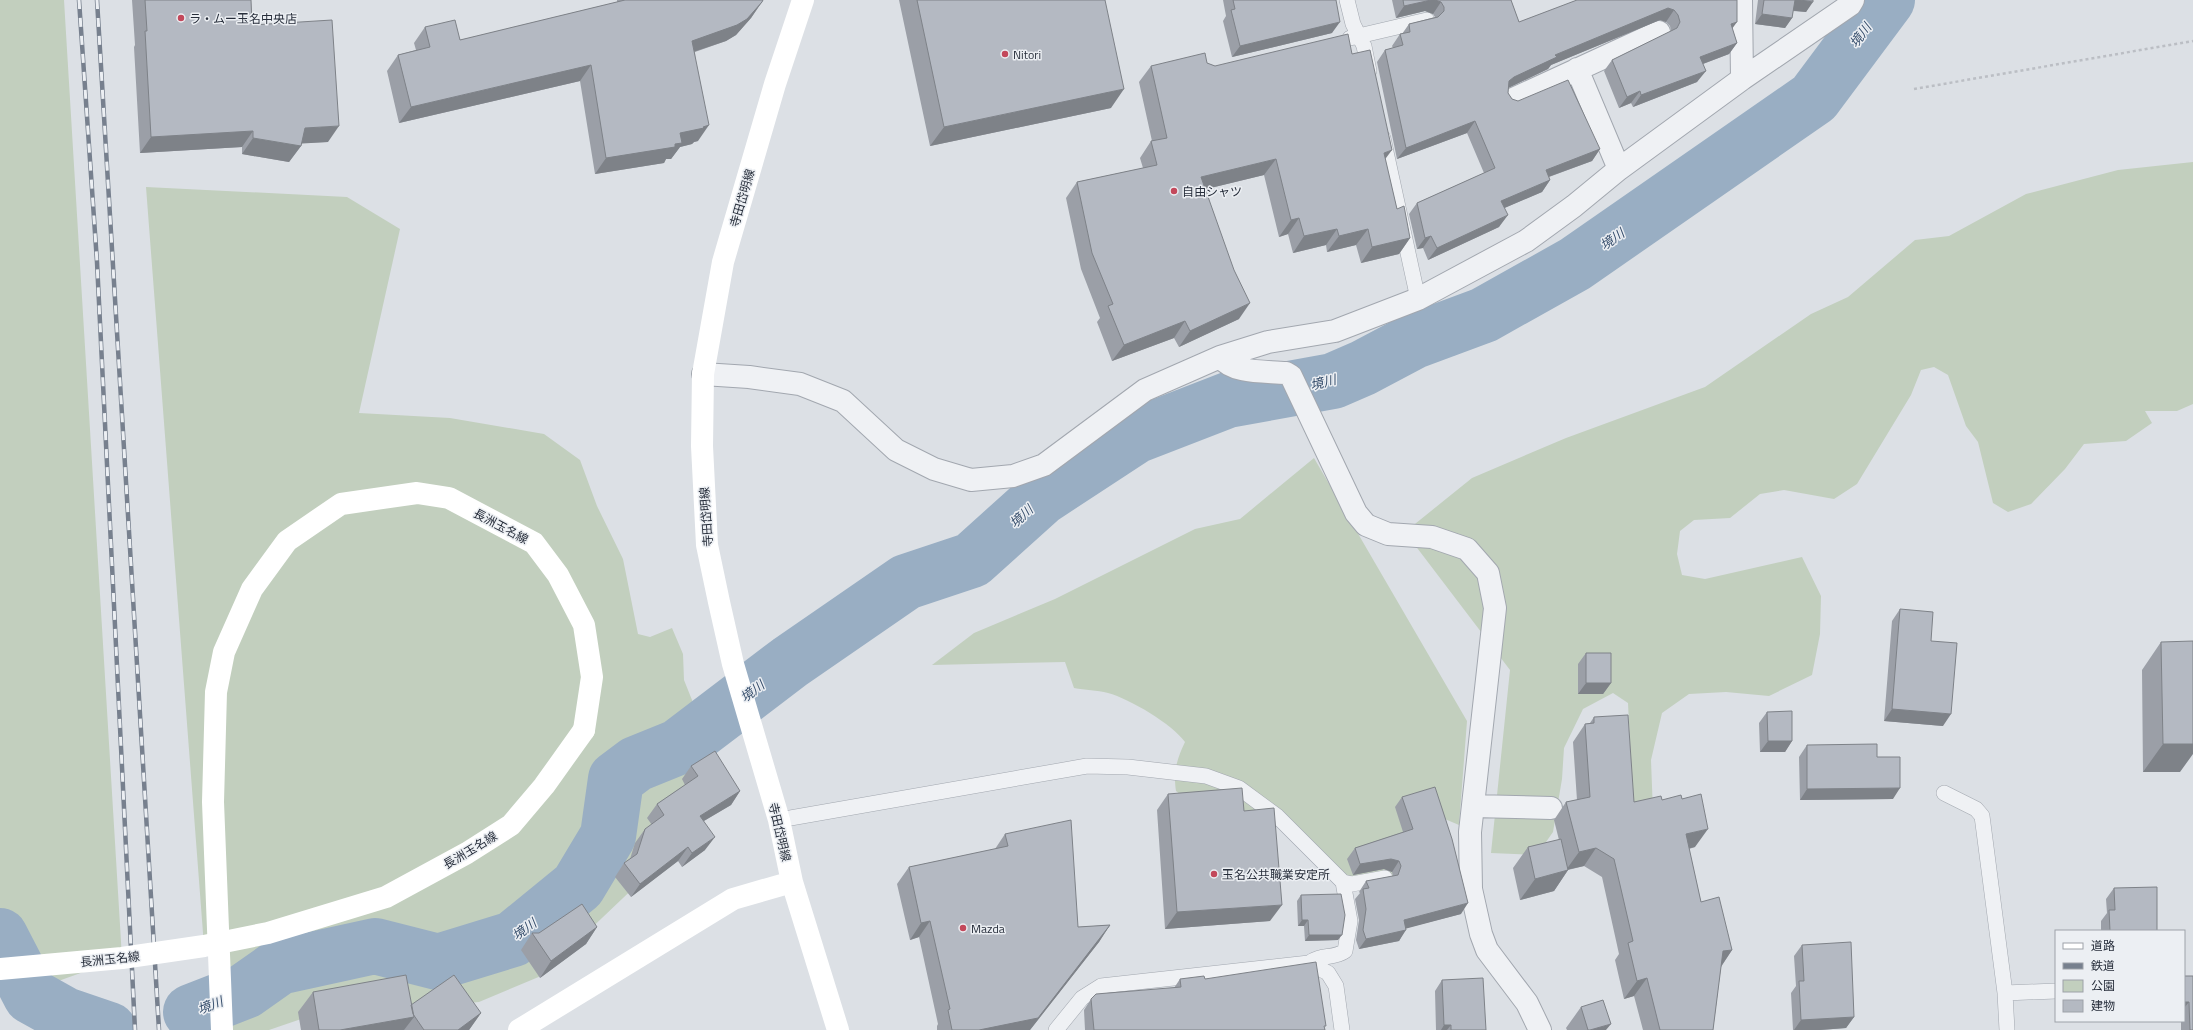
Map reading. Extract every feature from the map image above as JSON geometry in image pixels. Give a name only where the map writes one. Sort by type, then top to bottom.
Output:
[{"type":"main road","name":"寺田岱明線","points":[[803,0],[775,84],[723,262],[703,374],[702,446],[707,545],[734,664],[779,820],[792,882],[838,1030]]},
{"type":"main road","name":"長洲玉名線","points":[[0,969],[122,958],[204,946],[268,933],[386,897],[467,853],[511,825],[544,786],[584,730],[592,677],[584,624],[558,575],[534,543],[449,498],[417,493],[341,504],[287,541],[252,588],[224,652],[216,692],[213,802],[220,986],[222,1030]]},
{"type":"main road","points":[[519,1030],[733,899],[792,882]]},
{"type":"street","points":[[1741,0],[1742,79]]},
{"type":"street","points":[[703,374],[749,377],[800,384],[844,401],[896,450],[934,469],[972,480],[1013,476],[1044,465],[1145,390],[1220,357],[1268,342],[1335,332],[1418,298],[1526,241],[1574,206],[1619,169],[1742,79],[1850,5],[1853,0]]},
{"type":"street","points":[[1511,100],[1659,32]]},
{"type":"street","points":[[1577,69],[1619,169]]},
{"type":"street","points":[[1220,357],[1226,364],[1236,368],[1286,373],[1291,376],[1356,513],[1366,525],[1388,534],[1432,536],[1467,549],[1488,573],[1495,608],[1470,832],[1471,889],[1481,934],[1487,950],[1527,1003],[1540,1030]]},
{"type":"street","points":[[1473,806],[1551,808]]},
{"type":"lane","points":[[1347,0],[1358,36],[1364,46],[1372,84]]},
{"type":"lane","points":[[1336,42],[1427,20]]},
{"type":"lane","points":[[1380,123],[1418,298]]},
{"type":"lane","points":[[779,820],[1087,766],[1128,767],[1206,776],[1239,788],[1277,816],[1343,882],[1352,884],[1385,878]]},
{"type":"lane","points":[[1944,793],[1976,809],[1982,816],[2005,993],[2007,1030]]},
{"type":"lane","points":[[1309,963],[1316,957],[1340,955],[1345,951],[1350,921],[1343,882]]},
{"type":"lane","points":[[1056,1030],[1082,998],[1101,986],[1309,963],[1328,973],[1336,986],[1342,1030]]},
{"type":"lane","points":[[2005,993],[2055,991]]},
{"type":"path","points":[[1914,89],[2193,41]]},
{"type":"green space","points":[[0,0],[64,0],[122,958],[17,996],[0,954]]},
{"type":"green space","points":[[2193,162],[2193,404],[2177,411],[2145,411],[2152,423],[2126,441],[2084,444],[2065,469],[2031,504],[2008,512],[1993,503],[1978,442],[1966,426],[1948,375],[1934,367],[1921,370],[1911,395],[1857,484],[1834,499],[1784,490],[1760,494],[1730,518],[1694,520],[1680,531],[1677,554],[1682,575],[1705,579],[1802,557],[1821,596],[1820,634],[1812,675],[1769,696],[1726,692],[1689,694],[1662,713],[1651,760],[1653,813],[1634,825],[1628,703],[1613,693],[1583,709],[1564,748],[1562,779],[1553,832],[1537,855],[1491,853],[1510,670],[1405,532],[1472,478],[1566,438],[1705,387],[1811,314],[1848,297],[1915,240],[1949,236],[2026,194],[2118,170]]},
{"type":"green space","points":[[146,187],[347,197],[400,229],[359,413],[450,418],[544,434],[580,460],[597,506],[623,559],[638,634],[650,637],[672,628],[683,654],[684,680],[724,780],[643,879],[541,976],[479,1002],[365,1014],[307,1017],[269,1030],[222,1030],[221,986],[204,946]]},
{"type":"green space","points":[[1314,458],[1467,721],[1459,825],[1440,817],[1406,888],[1344,877],[1306,843],[1262,817],[1242,810],[1190,802],[1176,791],[1176,765],[1185,742],[1179,735],[1161,720],[1139,706],[1117,696],[1104,692],[1074,688],[1065,662],[932,665],[974,633],[1055,599],[1195,529],[1240,519]]},
{"type":"building","points":[[145,0],[251,0],[252,25],[332,20],[339,126],[305,128],[301,146],[253,138],[253,131],[151,137],[145,31],[147,31]]},
{"type":"building","points":[[625,0],[763,0],[747,19],[737,25],[692,41],[709,125],[703,127],[704,128],[680,133],[682,143],[675,144],[675,147],[606,158],[591,65],[411,107],[398,55],[430,47],[425,27],[455,20],[460,40]]},
{"type":"building","name":"Nitori","points":[[917,0],[1105,0],[1124,89],[944,127]]},
{"type":"building","points":[[1233,0],[1336,0],[1340,22],[1240,46],[1231,10],[1235,9]]},
{"type":"building","points":[[1403,0],[1431,0],[1404,6]]},
{"type":"building","points":[[1435,0],[1511,0],[1519,22],[1577,0],[1737,0],[1737,22],[1731,24],[1737,43],[1700,57],[1706,71],[1641,95],[1640,91],[1627,97],[1612,60],[1677,28],[1680,22],[1678,15],[1674,10],[1668,8],[1555,55],[1557,57],[1514,77],[1509,81],[1508,93],[1512,99],[1518,101],[1568,80],[1600,149],[1546,170],[1550,180],[1501,201],[1508,215],[1437,248],[1431,236],[1425,238],[1417,203],[1495,168],[1475,121],[1406,148],[1385,50],[1403,45],[1400,34],[1410,32],[1409,24],[1438,17],[1444,11],[1444,7],[1441,2]]},
{"type":"building","points":[[1764,0],[1795,0],[1792,18],[1762,14]]},
{"type":"building","points":[[1800,0],[1813,0],[1813,2]]},
{"type":"building","points":[[1348,34],[1352,54],[1370,50],[1392,150],[1384,153],[1397,209],[1404,206],[1410,238],[1372,247],[1368,229],[1339,236],[1337,229],[1304,236],[1299,218],[1291,220],[1276,159],[1201,177],[1234,270],[1250,303],[1190,331],[1185,321],[1124,345],[1108,306],[1113,304],[1092,253],[1077,182],[1157,165],[1151,141],[1167,138],[1151,66],[1205,53],[1207,63],[1215,66]]},
{"type":"building","points":[[1900,609],[1933,612],[1931,641],[1957,643],[1951,714],[1892,709]]},
{"type":"building","points":[[2193,641],[2193,744],[2163,744],[2161,642]]},
{"type":"building","points":[[1586,653],[1611,653],[1611,683],[1586,683]]},
{"type":"building","points":[[1792,711],[1792,741],[1768,741],[1767,712]]},
{"type":"building","points":[[1628,715],[1634,802],[1661,796],[1662,800],[1681,795],[1682,799],[1701,794],[1708,829],[1686,834],[1701,902],[1719,897],[1732,950],[1723,951],[1713,1030],[1660,1030],[1647,978],[1637,981],[1628,943],[1633,941],[1614,859],[1596,848],[1579,852],[1566,802],[1590,797],[1585,724],[1594,723],[1594,717]]},
{"type":"building","points":[[1877,744],[1877,757],[1900,757],[1900,788],[1807,789],[1807,745]]},
{"type":"building","points":[[715,751],[740,791],[700,816],[715,837],[692,853],[688,847],[640,884],[624,863],[637,854],[645,829],[664,815],[657,804],[698,776],[691,766]]},
{"type":"building","points":[[1435,787],[1452,839],[1468,903],[1404,920],[1406,930],[1366,939],[1363,930],[1366,909],[1363,889],[1369,888],[1366,881],[1398,875],[1401,866],[1399,861],[1391,859],[1360,864],[1355,848],[1413,829],[1402,797]]},
{"type":"building","name":"玉名公共職業安定所","points":[[1242,788],[1244,811],[1274,808],[1282,905],[1177,912],[1168,794]]},
{"type":"building","points":[[1071,820],[1078,927],[1110,925],[1038,1018],[979,1030],[952,1030],[948,1010],[950,1009],[930,921],[921,923],[909,867],[1008,846],[1005,834]]},
{"type":"building","points":[[1561,839],[1568,870],[1535,879],[1528,847]]},
{"type":"building","points":[[2157,887],[2157,930],[2110,930],[2109,910],[2115,910],[2114,888]]},
{"type":"building","points":[[1341,894],[1345,915],[1342,935],[1309,935],[1308,920],[1302,920],[1301,895]]},
{"type":"building","points":[[582,904],[597,927],[551,961],[532,933],[539,933]]},
{"type":"building","points":[[1851,942],[1854,1017],[1801,1020],[1799,981],[1804,981],[1802,945]]},
{"type":"building","points":[[1316,962],[1326,1026],[1324,1026],[1325,1030],[1094,1030],[1091,999],[1096,994],[1181,987],[1180,979],[1204,976],[1205,979]]},
{"type":"building","points":[[406,975],[414,1017],[340,1030],[319,1030],[313,992]]},
{"type":"building","points":[[454,975],[481,1013],[458,1030],[424,1030],[413,1014],[411,1005]]},
{"type":"building","points":[[2185,976],[2193,976],[2193,1030],[2190,1030],[2189,1002],[2185,1002]]},
{"type":"building","points":[[1483,978],[1486,1030],[1451,1030],[1451,1025],[1444,1025],[1442,980]]},
{"type":"building","points":[[1603,1000],[1611,1024],[1588,1030],[1581,1007]]},
{"type":"waterway","name":"境川","points":[[191,1012],[245,991],[279,967],[375,946],[438,962],[513,939],[578,886],[608,836],[616,779],[636,764],[678,747],[790,662],[906,582],[972,560],[1042,497],[1135,436],[1228,400],[1333,381],[1363,368],[1414,341],[1484,315],[1575,264],[1814,98],[1887,0]]},
{"type":"waterway","name":"境川","points":[[0,936],[31,996],[65,1015],[109,1030]]},
{"type":"railway","points":[[79,0],[97,262],[135,1030]]},
{"type":"railway","points":[[97,0],[159,1030]]},
{"type":"place","name":"ラ・ムー玉名中央店","points":[[181,18]]},
{"type":"place","name":"Nitori","points":[[1005,54]]},
{"type":"place","name":"自由シャツ","points":[[1174,191]]},
{"type":"place","name":"玉名公共職業安定所","points":[[1214,874]]},
{"type":"place","name":"Mazda","points":[[963,928]]}]
